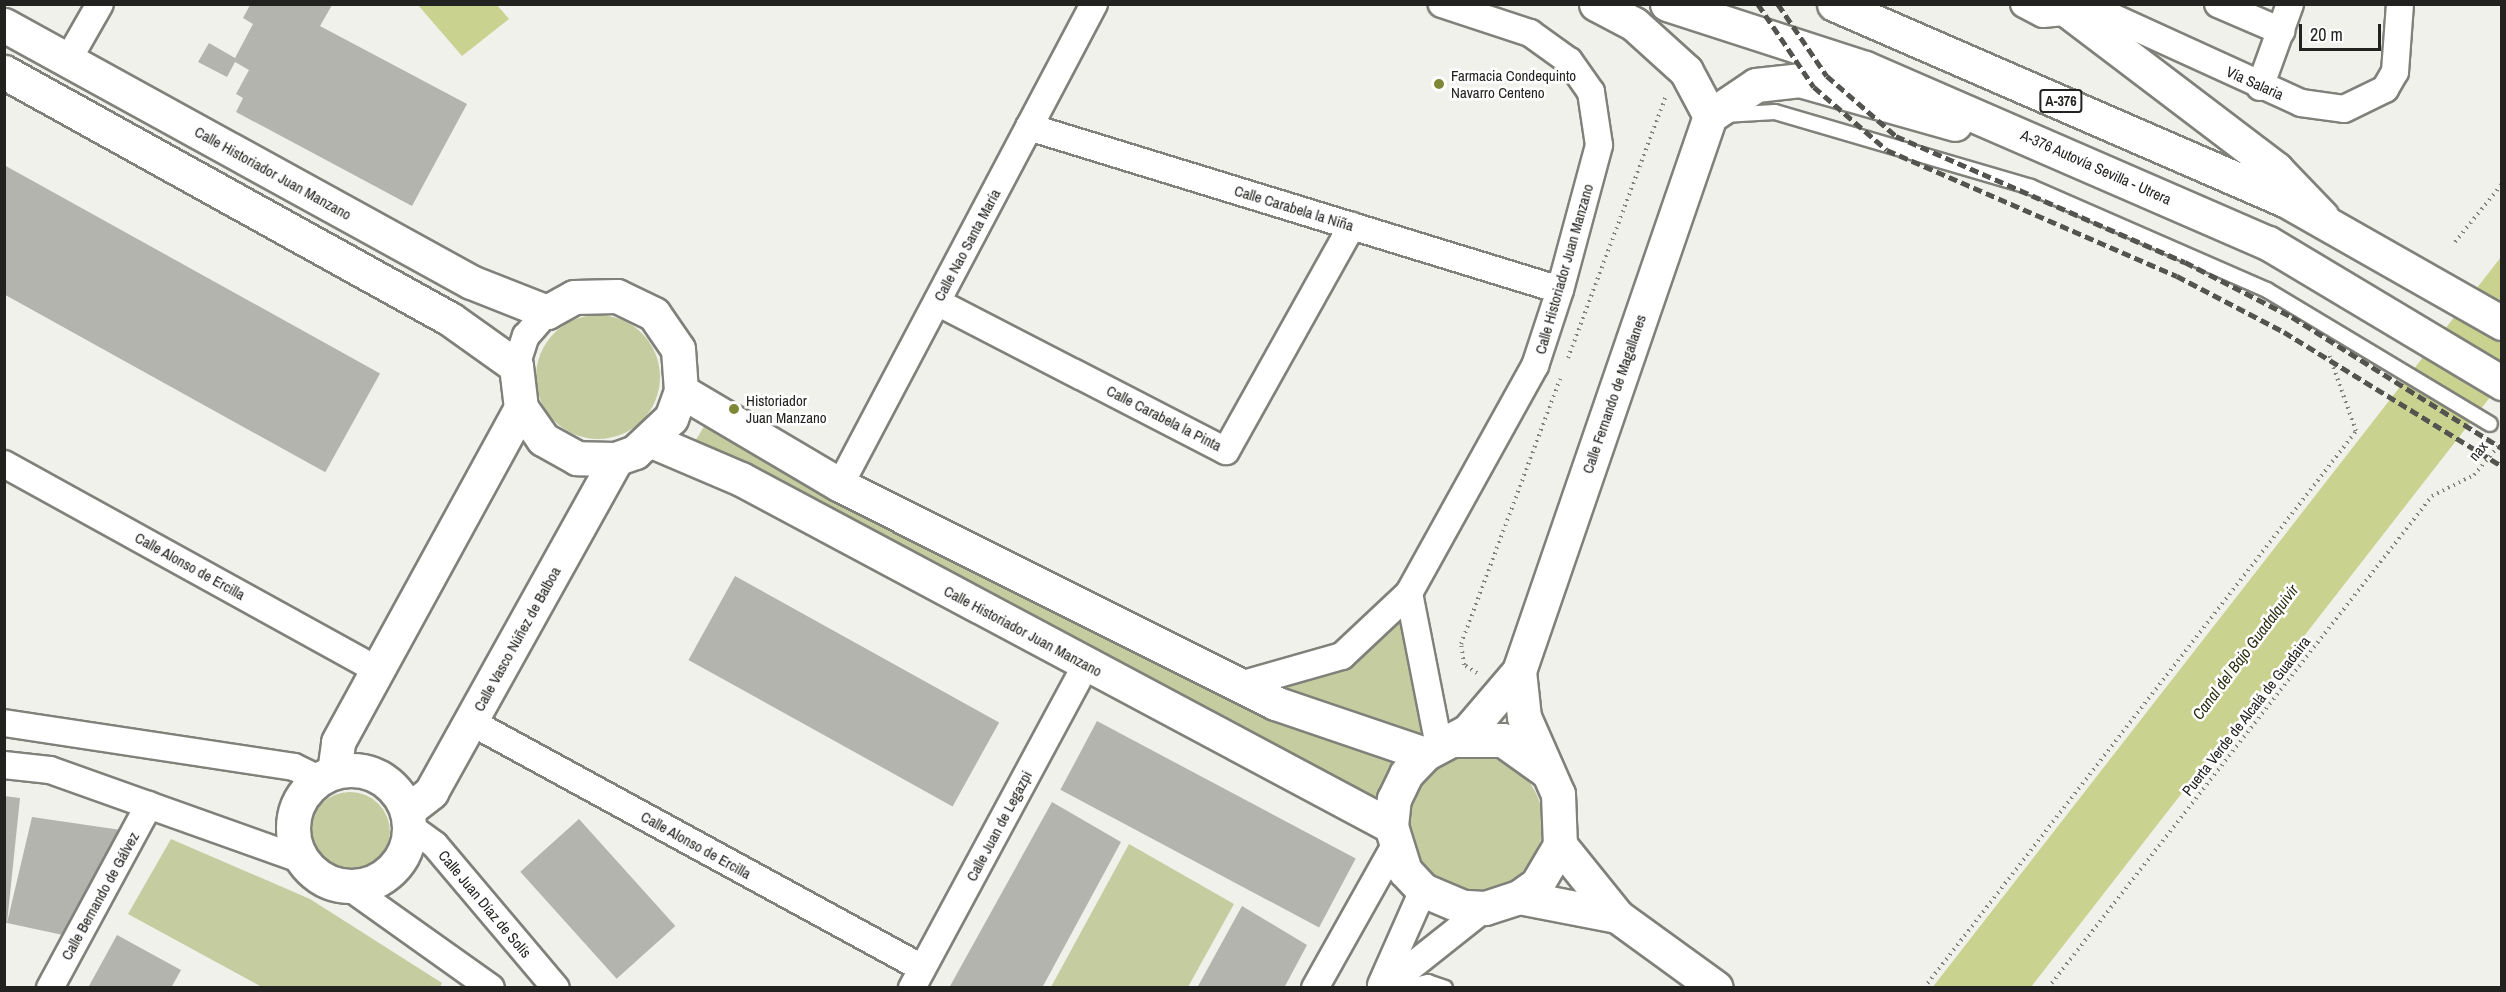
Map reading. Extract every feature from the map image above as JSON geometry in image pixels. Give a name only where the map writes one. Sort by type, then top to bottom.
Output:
[{"type":"street","points":[[68,60],[100,4]]},
{"type":"street","name":"Calle Nao Santa María","points":[[840,485],[1094,4]]},
{"type":"street","name":"Calle Historiador Juan Manzano","points":[[1240,686],[1342,656],[1409,593],[1535,366],[1560,290],[1599,145],[1591,92],[1569,61],[1530,33],[1442,4]]},
{"type":"street","points":[[1596,4],[1634,24],[1686,71],[1710,116],[1756,85],[1800,80],[2079,160]]},
{"type":"street","name":"A-376 Autovía Sevilla - Utrera","points":[[1667,4],[1865,68],[2268,243],[2502,383]]},
{"type":"street","name":"A-376","points":[[1834,4],[2287,201],[2325,220],[2502,323]]},
{"type":"street","points":[[2218,4],[2281,31]]},
{"type":"street","points":[[2260,87],[2290,4]]},
{"type":"street","name":"Vía Salaria","points":[[2049,9],[2095,9],[2260,87],[2321,108],[2365,103],[2385,89],[2395,72],[2400,4]]},
{"type":"street","points":[[2049,9],[2127,57],[2276,169],[2325,220]]},
{"type":"street","name":"Calle Historiador Juan Manzano","points":[[4,25],[471,282],[547,312]]},
{"type":"street","points":[[4,72],[450,319],[516,366]]},
{"type":"street","name":"Calle Fernando de Magallanes","points":[[1519,671],[1710,116]]},
{"type":"street","name":"Calle Carabela la Niña","points":[[1029,127],[1560,290]]},
{"type":"street","name":"Calle Carabela la Pinta","points":[[937,302],[1226,451],[1352,226]]},
{"type":"street","points":[[617,296],[654,314],[678,349],[681,391],[671,418],[652,441],[616,459],[577,458],[543,439],[521,408],[516,366],[526,336],[547,312],[574,297],[617,296]]},
{"type":"street","points":[[681,391],[840,485],[1275,703],[1438,747],[1503,741],[1527,752],[1546,771]]},
{"type":"street","points":[[300,859],[292,830],[298,801],[326,775],[338,742],[376,669],[521,408]]},
{"type":"street","name":"Calle Historiador Juan Manzano","points":[[652,441],[741,479],[1086,665],[1392,836]]},
{"type":"street","name":"Calle Vasco Núñez de Balboa","points":[[408,819],[431,792],[616,459]]},
{"type":"street","name":"Calle Alonso de Ercilla","points":[[4,464],[376,669]]},
{"type":"street","points":[[1409,593],[1438,747]]},
{"type":"street","name":"Calle Juan de Legazpi","points":[[917,978],[1086,665]]},
{"type":"street","points":[[1315,987],[1392,836],[1394,799],[1406,774],[1438,747],[1488,712],[1519,671]]},
{"type":"street","points":[[1382,987],[1485,908],[1519,897],[1544,875],[1560,845],[1563,819],[1524,717],[1519,671]]},
{"type":"street","name":"Calle Alonso de Ercilla","points":[[471,722],[917,978]]},
{"type":"street","points":[[4,723],[294,767],[326,775],[364,771],[391,785],[408,819],[402,857],[380,879],[349,887]]},
{"type":"street","points":[[4,765],[50,770],[300,859],[321,879],[349,887],[481,985]]},
{"type":"street","name":"Calle Bernando de Gálvez","points":[[50,987],[149,805]]},
{"type":"street","name":"Calle Juan Díaz de Solís","points":[[408,819],[435,845],[556,987]]},
{"type":"street","points":[[1392,836],[1423,890],[1442,901],[1485,908]]},
{"type":"street","points":[[1560,845],[1617,916],[1716,987]]},
{"type":"street","points":[[1382,987],[1423,890]]},
{"type":"street","points":[[1519,897],[1617,916]]},
{"type":"lane","points":[[1710,116],[1775,112],[2031,188],[2267,290],[2319,326],[2419,380],[2490,424]]},
{"type":"lane","points":[[1402,987],[1428,982],[1445,987]]},
{"type":"path","points":[[2455,242],[2502,184]]},
{"type":"path","points":[[1924,987],[2356,431],[2319,326]]},
{"type":"path","name":"nax","points":[[2474,475],[2502,442]]},
{"type":"path","name":"Puerta Verde de Alcalá de Guadaira","points":[[2048,987],[2432,496],[2474,475]]},
{"type":"shaded area","points":[[598,315],[622,320],[642,333],[655,353],[660,377],[655,401],[642,421],[622,434],[598,439],[574,434],[554,421],[541,401],[536,377],[541,353],[554,333],[574,320]]},
{"type":"shaded area","points":[[705,425],[1226,697],[1401,757],[1377,807],[694,443]]},
{"type":"shaded area","points":[[1405,615],[1427,738],[1269,693],[1352,663]]},
{"type":"shaded area","points":[[1476,756],[1502,761],[1524,775],[1538,797],[1543,823],[1538,849],[1524,871],[1502,885],[1476,890],[1450,885],[1428,871],[1414,849],[1409,823],[1414,797],[1428,775],[1450,761]]},
{"type":"shaded area","points":[[350,792],[365,795],[378,804],[387,817],[390,832],[387,847],[378,860],[365,869],[350,872],[335,869],[322,860],[313,847],[310,832],[313,817],[322,804],[335,795]]},
{"type":"shaded area","points":[[171,839],[310,899],[442,983],[440,987],[262,987],[128,914]]},
{"type":"shaded area","points":[[1129,844],[1234,904],[1188,987],[1051,987]]},
{"type":"water","points":[[418,5],[497,5],[509,19],[462,56]]},
{"type":"water","name":"Canal del Bajo Guadalquivir","points":[[2501,257],[2501,383],[2031,987],[1932,988]]},
{"type":"building","points":[[250,5],[332,5],[320,26],[467,104],[412,206],[236,112],[243,98],[236,94],[249,70],[235,62],[227,77],[198,62],[209,43],[235,58],[253,24],[243,18]]},
{"type":"building","points":[[4,165],[380,373],[325,472],[4,294]]},
{"type":"building","points":[[735,576],[999,722],[953,806],[688,660]]},
{"type":"building","points":[[1097,721],[1356,859],[1319,927],[1060,790]]},
{"type":"building","points":[[4,796],[20,798],[7,923],[4,923]]},
{"type":"building","points":[[1052,802],[1121,842],[1042,988],[949,988]]},
{"type":"building","points":[[32,817],[121,830],[77,938],[7,923]]},
{"type":"building","points":[[579,819],[675,926],[617,979],[520,872]]},
{"type":"building","points":[[1242,906],[1307,945],[1284,988],[1197,988]]},
{"type":"building","points":[[117,935],[181,970],[171,988],[89,986]]},
{"type":"railway","points":[[1758,4],[1814,87],[1887,150],[2177,276],[2284,332],[2502,466]]},
{"type":"railway","points":[[1778,4],[1827,76],[1896,136],[2185,262],[2292,317],[2502,448]]},
{"type":"place","name":"Farmacia Condequinto Navarro Centeno","points":[[1439,84]]},
{"type":"place","name":"Historiador Juan Manzano","points":[[734,409]]}]
